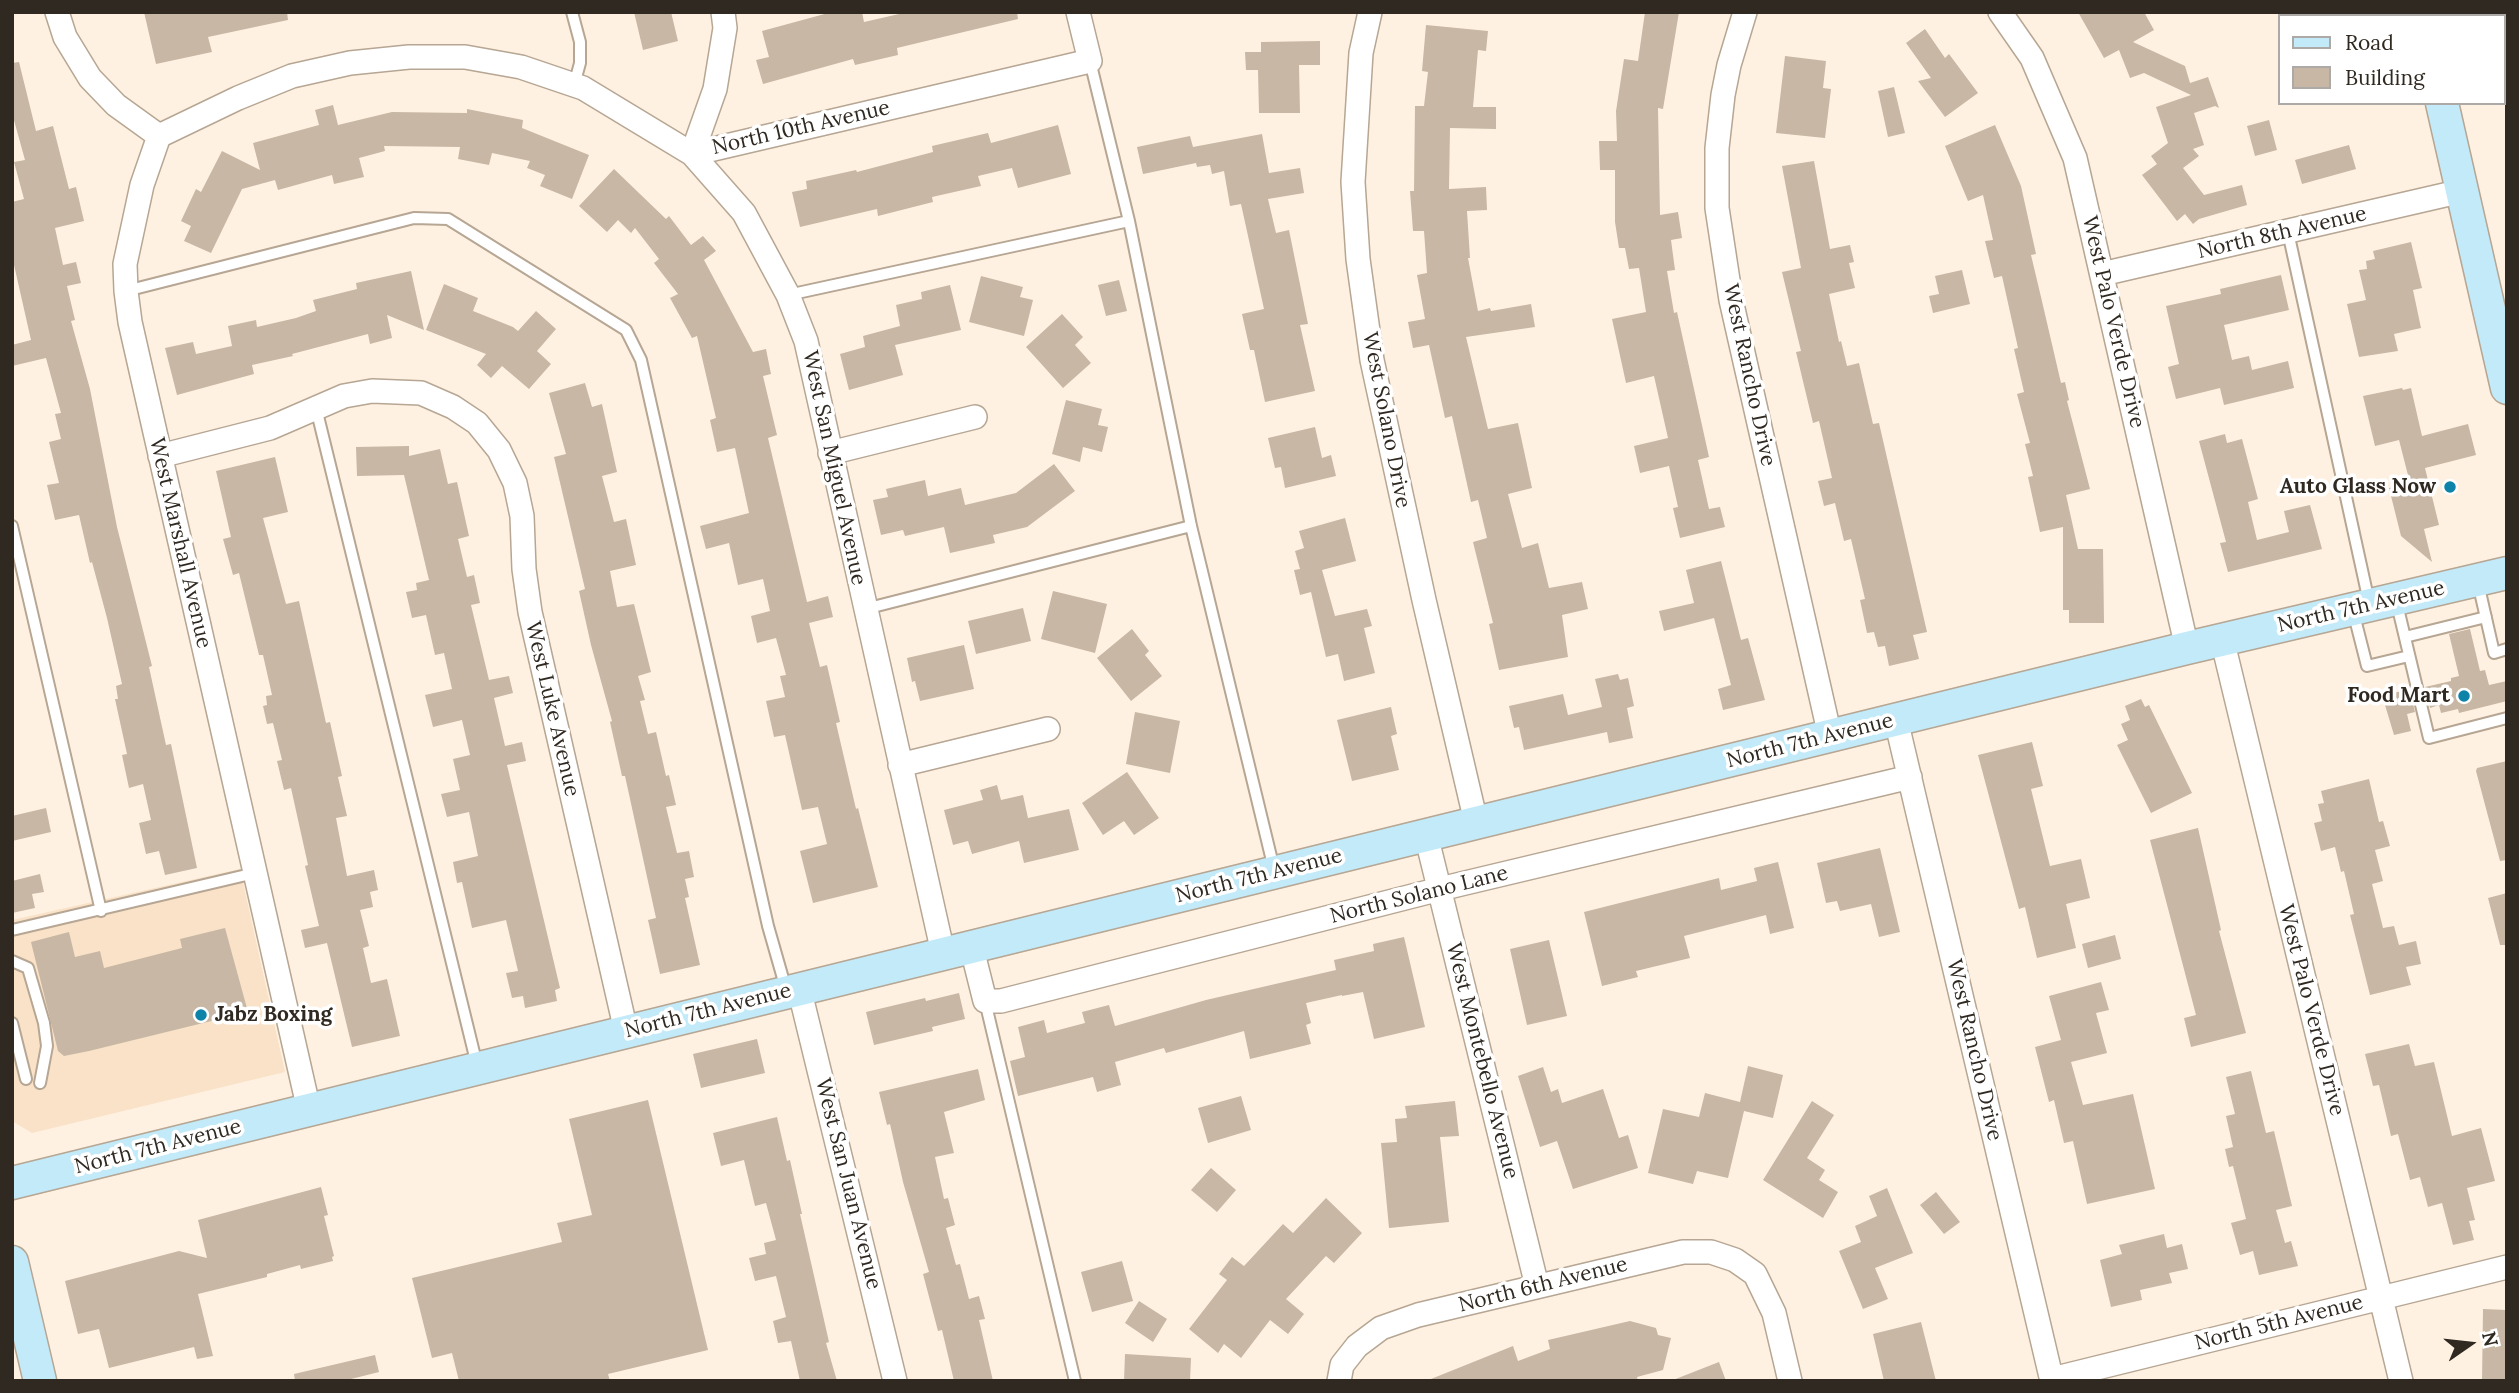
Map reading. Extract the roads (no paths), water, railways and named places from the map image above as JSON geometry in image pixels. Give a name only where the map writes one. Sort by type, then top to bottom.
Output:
[{"type":"main road","points":[[2442,105],[2507,388]]},
{"type":"main road","name":"North 7th Avenue","points":[[12,1183],[2222,639],[2492,576]]},
{"type":"main road","points":[[12,1262],[40,1381]]},
{"type":"street","points":[[57,12],[65,37],[90,78],[116,105],[159,136]]},
{"type":"street","points":[[692,154],[715,89],[725,28],[723,12]]},
{"type":"street","points":[[1078,12],[1090,61]]},
{"type":"street","name":"West Solano Drive","points":[[1370,12],[1362,53],[1353,182],[1358,259],[1372,360],[1476,822]]},
{"type":"street","name":"West Rancho Drive","points":[[1745,12],[1723,95],[1717,148],[1717,208],[1731,300],[1830,736]]},
{"type":"street","name":"West Palo Verde Drive","points":[[2000,12],[2032,58],[2075,158],[2187,648]]},
{"type":"street","name":"North 10th Avenue","points":[[159,136],[238,98],[292,76],[351,64],[409,57],[465,57],[521,66],[574,85],[692,154],[1090,61]]},
{"type":"street","name":"West Marshall Avenue","points":[[159,136],[131,228],[125,264],[125,291],[309,1110]]},
{"type":"street","name":"West San Miguel Avenue","points":[[692,154],[744,213],[788,295],[806,341],[900,765],[957,949]]},
{"type":"street","name":"North 8th Avenue","points":[[2102,275],[2462,191]]},
{"type":"street","name":"West Luke Avenue","points":[[160,456],[270,428],[344,396],[372,391],[421,393],[453,407],[477,423],[485,432],[499,450],[515,483],[523,516],[524,569],[530,612],[626,1031]]},
{"type":"street","points":[[830,453],[975,417]]},
{"type":"street","name":"West Palo Verde Drive","points":[[2222,639],[2401,1381]]},
{"type":"street","name":"West Rancho Drive","points":[[1896,720],[2052,1380]]},
{"type":"street","points":[[900,765],[1048,729]]},
{"type":"street","name":"North Solano Lane","points":[[985,1001],[1001,1002],[1440,889],[1910,777]]},
{"type":"street","name":"West Montebello Avenue","points":[[1426,835],[1537,1286]]},
{"type":"street","points":[[957,949],[985,1001]]},
{"type":"street","name":"West San Juan Avenue","points":[[793,990],[895,1381]]},
{"type":"street","name":"North 6th Avenue","points":[[1341,1373],[1357,1346],[1381,1328],[1418,1315],[1683,1252],[1711,1252],[1735,1260],[1755,1273],[1774,1314],[1790,1381]]},
{"type":"street","name":"North 5th Avenue","points":[[2052,1380],[2507,1267]]},
{"type":"lane","points":[[572,12],[580,42],[580,63],[574,85]]},
{"type":"lane","points":[[1090,61],[1129,220],[1191,526],[1275,872]]},
{"type":"lane","points":[[125,291],[414,218],[447,219],[626,330],[641,360],[768,926],[793,990]]},
{"type":"lane","points":[[788,295],[1129,220]]},
{"type":"lane","points":[[2288,232],[2372,604],[2367,666],[2409,656]]},
{"type":"lane","points":[[316,408],[478,1068]]},
{"type":"lane","points":[[12,526],[101,911]]},
{"type":"lane","points":[[864,609],[1191,526]]},
{"type":"lane","points":[[2492,576],[2486,617],[2494,653],[2507,649]]},
{"type":"lane","points":[[2372,604],[2405,637],[2430,738],[2507,718]]},
{"type":"lane","points":[[2405,637],[2486,617]]},
{"type":"lane","points":[[12,930],[255,873]]},
{"type":"lane","points":[[12,961],[28,968],[44,1023],[47,1046],[40,1083]]},
{"type":"lane","points":[[985,1001],[1076,1381]]},
{"type":"lane","points":[[12,1023],[26,1079]]},
{"type":"place","name":"Auto Glass Now","points":[[2450,487]]},
{"type":"place","name":"Food Mart","points":[[2464,696]]},
{"type":"place","name":"Jabz Boxing","points":[[201,1015]]}]
